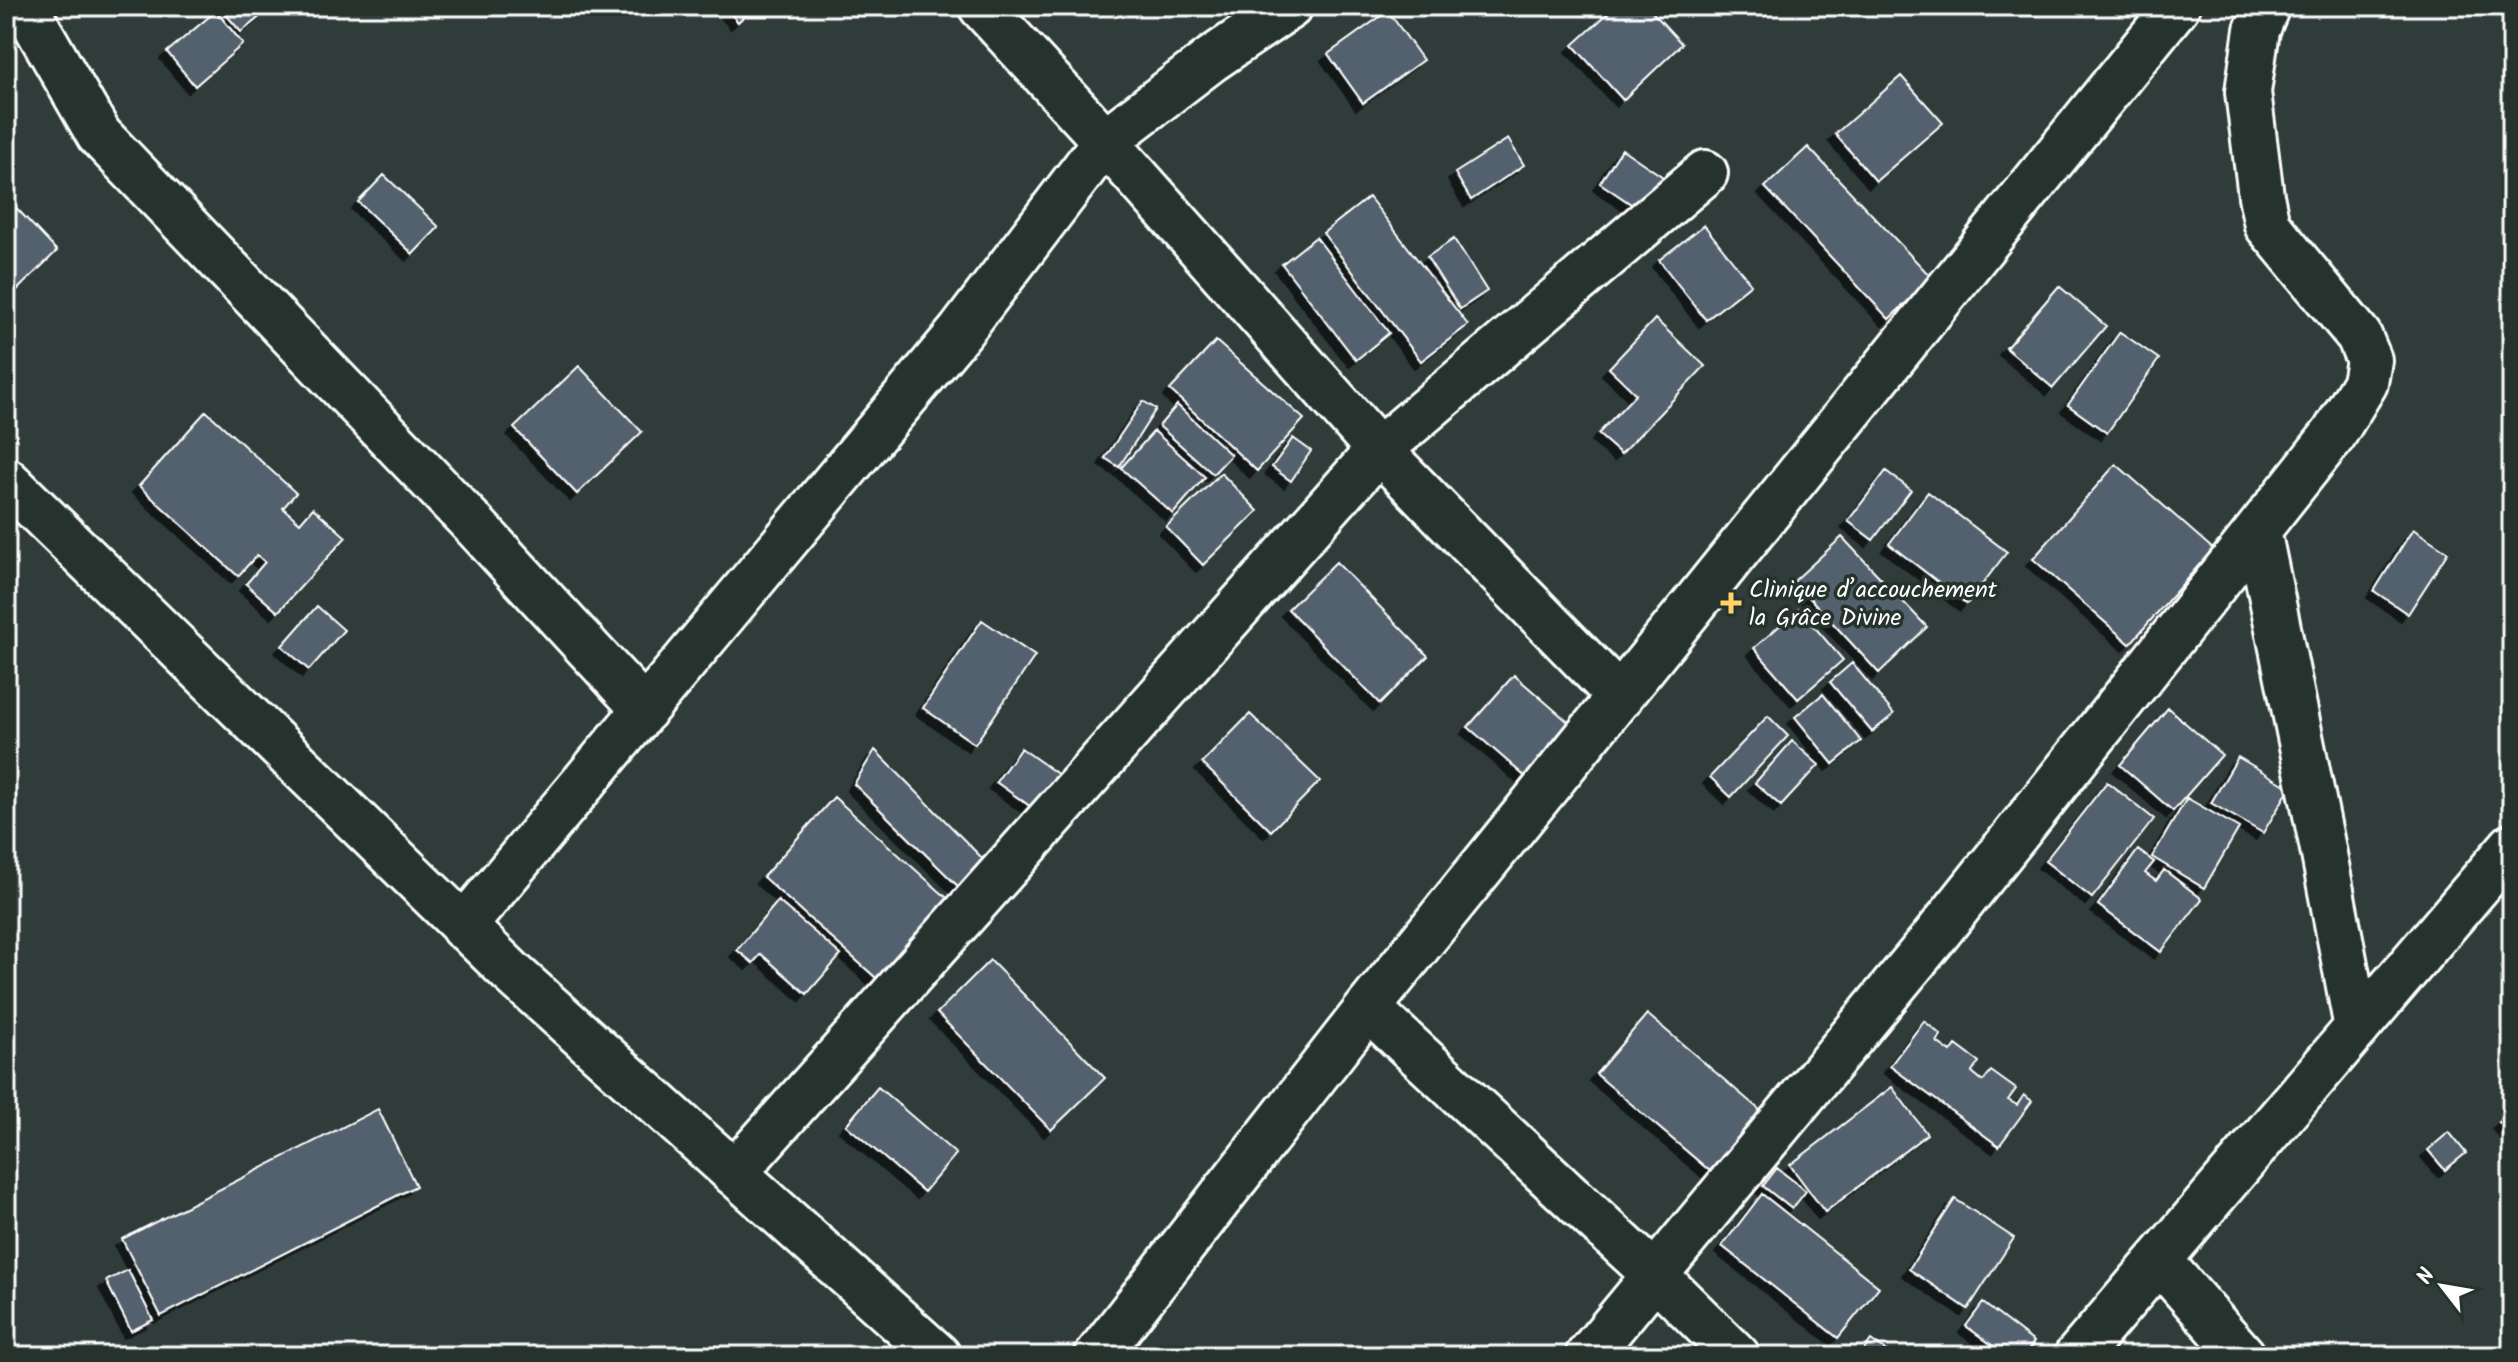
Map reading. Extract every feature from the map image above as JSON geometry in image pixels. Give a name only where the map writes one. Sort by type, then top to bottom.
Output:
[{"type":"street","points":[[25,6],[99,135],[477,528],[645,710]]},
{"type":"street","points":[[981,6],[1379,450],[1620,697]]},
{"type":"street","points":[[463,927],[960,332],[1105,141],[1212,59],[1290,6]]},
{"type":"street","points":[[1097,1356],[1368,1008],[2177,6]]},
{"type":"street","points":[[1588,1356],[1936,935],[2334,434],[2365,383],[2369,360],[2359,336],[2267,225],[2248,92],[2257,30],[2267,6]]},
{"type":"street","points":[[734,1173],[1379,450],[1705,173]]},
{"type":"street","points":[[6,480],[463,927],[938,1356]]},
{"type":"street","points":[[2258,530],[2357,1028]]},
{"type":"street","points":[[2077,1356],[2512,846]]},
{"type":"street","points":[[1368,1008],[1655,1275],[1737,1356]]},
{"type":"street","points":[[2159,1260],[2243,1356]]},
{"type":"building","points":[[230,6],[273,6],[241,32],[223,11]]},
{"type":"building","points":[[724,6],[755,6],[738,22]]},
{"type":"building","points":[[1616,6],[1647,6],[1682,44],[1623,100],[1573,45]]},
{"type":"building","points":[[216,11],[243,44],[195,86],[167,52]]},
{"type":"building","points":[[1388,11],[1423,60],[1363,103],[1328,54]]},
{"type":"building","points":[[1901,76],[1943,123],[1876,181],[1835,134]]},
{"type":"building","points":[[1508,139],[1524,165],[1471,200],[1455,173]]},
{"type":"building","points":[[1808,147],[1932,278],[1889,319],[1765,187]]},
{"type":"building","points":[[1622,149],[1666,179],[1643,212],[1600,183]]},
{"type":"building","points":[[384,175],[439,227],[413,254],[358,202]]},
{"type":"building","points":[[6,197],[57,251],[17,290],[6,279]]},
{"type":"building","points":[[1369,197],[1468,325],[1421,361],[1323,233]]},
{"type":"building","points":[[1704,225],[1751,284],[1706,320],[1659,260]]},
{"type":"building","points":[[1316,237],[1389,333],[1356,360],[1282,264]]},
{"type":"building","points":[[1454,239],[1487,291],[1460,309],[1427,257]]},
{"type":"building","points":[[2059,286],[2106,326],[2053,388],[2006,348]]},
{"type":"building","points":[[1655,319],[1705,366],[1621,454],[1598,434],[1636,394],[1609,368]]},
{"type":"building","points":[[2120,332],[2159,359],[2107,433],[2068,405]]},
{"type":"building","points":[[1216,341],[1304,419],[1257,471],[1170,390]]},
{"type":"building","points":[[579,366],[642,432],[577,494],[514,428]]},
{"type":"building","points":[[1143,401],[1156,409],[1119,467],[1105,458]]},
{"type":"building","points":[[1177,405],[1231,455],[1213,474],[1159,426]]},
{"type":"building","points":[[206,411],[296,493],[283,508],[300,523],[313,508],[346,537],[278,612],[246,584],[265,562],[257,555],[238,576],[139,486]]},
{"type":"building","points":[[1154,431],[1205,477],[1173,514],[1121,468]]},
{"type":"building","points":[[1293,438],[1311,451],[1291,481],[1272,467]]},
{"type":"building","points":[[2116,464],[2213,549],[2130,644],[2033,559]]},
{"type":"building","points":[[1886,471],[1911,490],[1873,540],[1848,521]]},
{"type":"building","points":[[1221,473],[1258,511],[1203,565],[1166,527]]},
{"type":"building","points":[[1928,492],[2007,552],[1967,604],[1889,544]]},
{"type":"building","points":[[2413,529],[2448,552],[2408,614],[2374,591]]},
{"type":"building","points":[[1842,537],[1927,627],[1879,673],[1794,581]]},
{"type":"building","points":[[1336,562],[1428,656],[1380,704],[1288,609]]},
{"type":"building","points":[[317,606],[344,630],[309,670],[282,646]]},
{"type":"building","points":[[1799,609],[1843,660],[1798,699],[1754,648]]},
{"type":"building","points":[[982,620],[1035,656],[975,744],[923,708]]},
{"type":"building","points":[[1852,663],[1894,714],[1872,732],[1830,682]]},
{"type":"building","points":[[1514,675],[1573,726],[1528,779],[1468,727]]},
{"type":"building","points":[[1823,694],[1861,741],[1833,764],[1795,717]]},
{"type":"building","points":[[2168,708],[2222,755],[2173,811],[2120,765]]},
{"type":"building","points":[[1250,714],[1320,781],[1271,831],[1202,763]]},
{"type":"building","points":[[1768,716],[1788,736],[1731,797],[1710,777]]},
{"type":"building","points":[[1792,741],[1819,765],[1781,806],[1755,783]]},
{"type":"building","points":[[1021,748],[1059,775],[1034,809],[996,782]]},
{"type":"building","points":[[875,750],[986,862],[968,896],[854,784]]},
{"type":"building","points":[[2238,757],[2290,788],[2263,833],[2211,803]]},
{"type":"building","points":[[2107,782],[2154,819],[2092,898],[2045,861]]},
{"type":"building","points":[[834,797],[955,905],[884,985],[763,877]]},
{"type":"building","points":[[2187,798],[2239,828],[2204,888],[2152,857]]},
{"type":"building","points":[[2138,850],[2154,862],[2145,873],[2156,881],[2164,870],[2202,899],[2161,952],[2098,905]]},
{"type":"building","points":[[778,901],[841,955],[807,994],[761,954],[753,963],[737,950]]},
{"type":"building","points":[[990,960],[1105,1078],[1051,1130],[937,1013]]},
{"type":"building","points":[[1647,1014],[1761,1111],[1710,1171],[1596,1074]]},
{"type":"building","points":[[1924,1021],[1941,1035],[1937,1042],[1951,1052],[1956,1045],[1979,1062],[1972,1072],[1983,1081],[1991,1071],[2016,1089],[2008,1100],[2017,1105],[2024,1095],[2032,1101],[1999,1146],[1890,1066]]},
{"type":"building","points":[[878,1087],[956,1154],[924,1192],[846,1125]]},
{"type":"building","points":[[1892,1087],[1927,1134],[1825,1212],[1790,1165]]},
{"type":"building","points":[[378,1109],[416,1186],[161,1316],[122,1239]]},
{"type":"building","points":[[2512,1110],[2512,1136],[2499,1122]]},
{"type":"building","points":[[2449,1132],[2466,1153],[2445,1170],[2428,1150]]},
{"type":"building","points":[[1777,1168],[1806,1191],[1792,1209],[1763,1186]]},
{"type":"building","points":[[1762,1194],[1879,1287],[1838,1338],[1722,1246]]},
{"type":"building","points":[[1955,1199],[2014,1238],[1968,1309],[1909,1269]]},
{"type":"building","points":[[128,1270],[153,1320],[131,1331],[106,1281]]},
{"type":"building","points":[[1983,1303],[2034,1342],[2024,1356],[2007,1356],[1966,1326]]},
{"type":"building","points":[[1871,1340],[1893,1356],[1860,1356]]},
{"type":"place","name":"Clinique d’accouchement la Grâce Divine","points":[[1731,603]]}]
